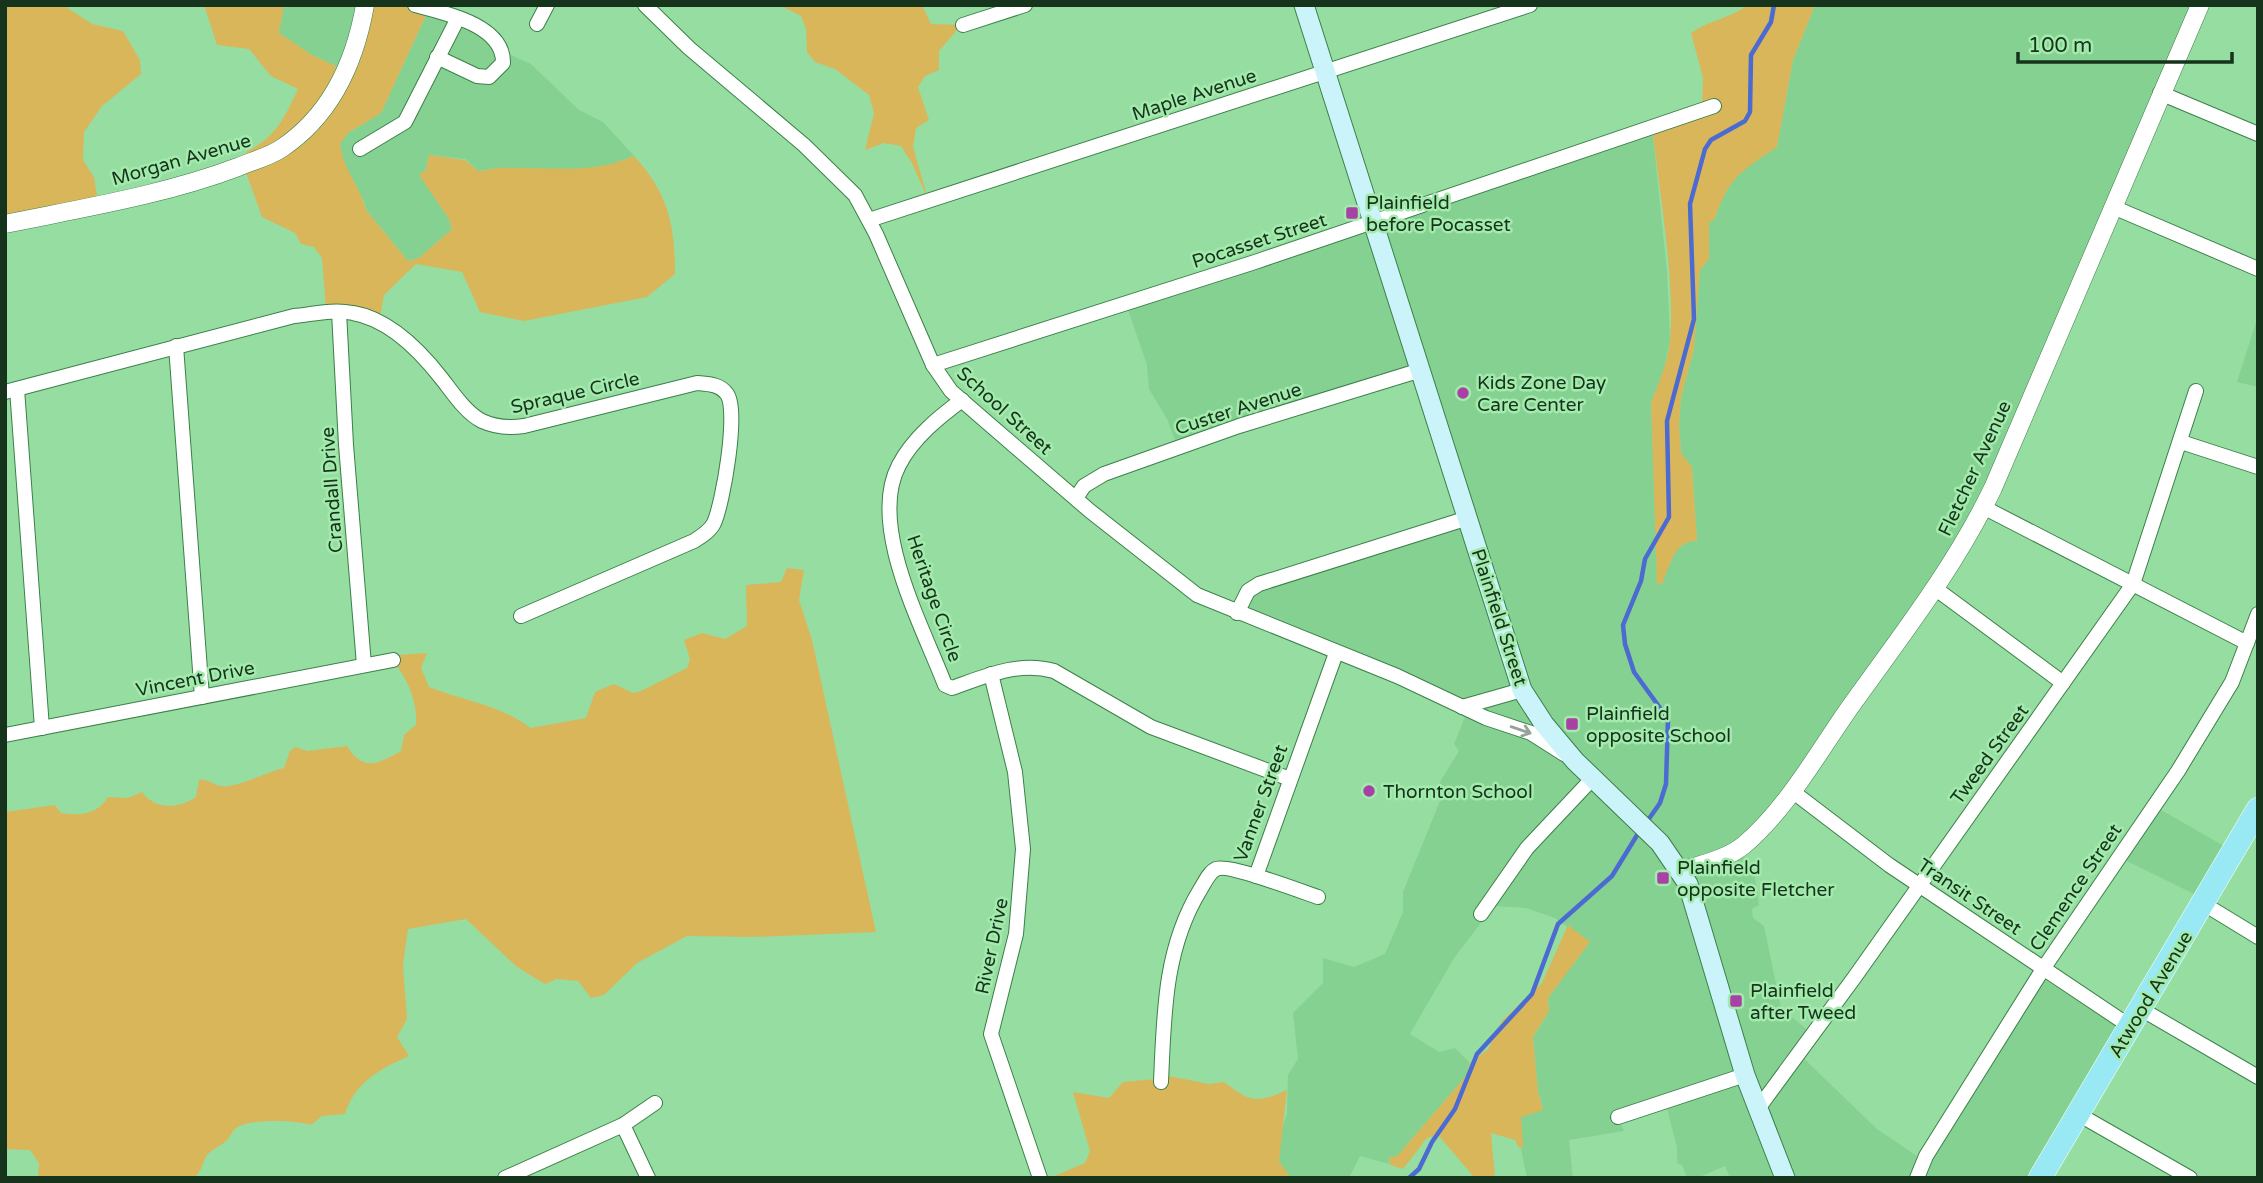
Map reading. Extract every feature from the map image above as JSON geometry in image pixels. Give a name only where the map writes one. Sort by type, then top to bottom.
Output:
[{"type":"main road","name":"Plainfield Street","points":[[1304,5],[1522,690],[1544,724],[1575,761],[1660,843],[1681,871],[1698,906],[1745,1075],[1786,1178]]},
{"type":"main road","name":"Atwood Avenue","points":[[2040,1178],[2258,809]]},
{"type":"street","name":"Morgan Avenue","points":[[5,224],[171,188],[223,173],[281,149],[312,122],[337,89],[356,49],[365,5]]},
{"type":"street","points":[[415,5],[458,18],[500,43],[504,49],[503,63],[494,74],[482,77],[437,57]]},
{"type":"street","points":[[537,24],[547,5]]},
{"type":"street","name":"School Street","points":[[645,5],[689,48],[804,145],[848,187],[869,220],[933,365],[951,390],[1076,498],[1197,596],[1531,733],[1575,761]]},
{"type":"street","points":[[963,25],[1025,5]]},
{"type":"street","name":"Maple Avenue","points":[[869,220],[1530,5]]},
{"type":"street","name":"Fletcher Avenue","points":[[1681,871],[1716,860],[1742,847],[1792,791],[1937,589],[1983,507],[2200,5]]},
{"type":"street","points":[[360,149],[405,122],[458,18]]},
{"type":"street","points":[[2161,93],[2258,134]]},
{"type":"street","name":"Pocasset Street","points":[[933,365],[1374,222],[1714,106]]},
{"type":"street","points":[[2113,206],[2258,269]]},
{"type":"street","name":"Spraque Circle","points":[[11,391],[294,316],[340,312],[363,316],[389,329],[419,352],[470,413],[481,420],[501,426],[524,426],[697,383],[719,386],[726,393],[733,412],[732,437],[713,526],[694,541],[521,616]]},
{"type":"street","name":"Crandall Drive","points":[[340,312],[346,446],[364,665]]},
{"type":"street","points":[[176,346],[202,696]]},
{"type":"street","name":"Custer Avenue","points":[[1076,498],[1084,486],[1104,474],[1239,426],[1421,370]]},
{"type":"street","points":[[11,391],[42,728]]},
{"type":"street","name":"Tweed Street","points":[[1757,1110],[2133,584],[2182,442],[2196,391]]},
{"type":"street","name":"Heritage Circle","points":[[962,400],[929,426],[899,465],[891,493],[890,524],[901,568],[945,685],[952,688],[991,674],[1027,666],[1054,671],[1151,727],[1290,779]]},
{"type":"street","points":[[2182,442],[2258,467]]},
{"type":"street","points":[[1983,507],[2247,643]]},
{"type":"street","points":[[1237,613],[1248,591],[1259,584],[1468,519]]},
{"type":"street","points":[[1937,589],[2063,683]]},
{"type":"street","name":"Clemence Street","points":[[1917,1178],[1926,1156],[2043,969],[2178,771],[2232,682],[2258,614]]},
{"type":"street","name":"Vanner Street","points":[[1161,1082],[1168,970],[1191,904],[1216,868],[1256,876],[1336,653]]},
{"type":"street","name":"Vincent Drive","points":[[5,735],[393,660]]},
{"type":"street","name":"River Drive","points":[[991,674],[1015,772],[1023,849],[1016,934],[991,1034],[1040,1178]]},
{"type":"street","points":[[1462,706],[1522,690]]},
{"type":"street","points":[[1482,914],[1528,848],[1592,779]]},
{"type":"street","name":"Transit Street","points":[[1792,791],[1920,885],[2043,969],[2258,1077]]},
{"type":"street","points":[[1256,876],[1318,897]]},
{"type":"street","points":[[2204,904],[2258,937]]},
{"type":"street","points":[[1618,1117],[1745,1075]]},
{"type":"street","points":[[505,1178],[623,1125],[655,1103]]},
{"type":"street","points":[[2078,1114],[2190,1178]]},
{"type":"street","points":[[623,1125],[648,1178]]},
{"type":"shaded area","points":[[5,5],[63,5],[92,24],[123,31],[140,60],[141,74],[102,106],[84,132],[83,160],[94,177],[98,202],[5,225]]},
{"type":"shaded area","points":[[204,5],[284,5],[279,33],[312,55],[342,69],[363,5],[414,5],[428,11],[381,113],[348,133],[340,144],[345,163],[366,210],[408,261],[419,258],[452,229],[449,219],[419,175],[426,170],[429,155],[465,160],[478,171],[499,168],[584,168],[634,156],[655,183],[667,210],[673,240],[675,274],[647,297],[524,321],[480,312],[462,272],[416,264],[384,295],[379,323],[326,311],[322,258],[314,247],[301,244],[295,233],[262,217],[244,167],[247,151],[272,133],[284,117],[298,89],[271,76],[249,49],[217,45]]},
{"type":"shaded area","points":[[284,5],[364,5],[342,69],[312,55],[279,33]]},
{"type":"shaded area","points":[[779,5],[922,5],[931,24],[961,25],[939,51],[939,70],[925,76],[918,87],[929,120],[916,128],[913,147],[928,199],[901,146],[884,143],[865,150],[874,113],[869,95],[835,69],[815,62],[807,52],[806,29],[801,16]]},
{"type":"shaded area","points":[[1747,5],[1815,5],[1793,60],[1777,147],[1737,177],[1725,194],[1714,220],[1709,222],[1709,259],[1700,270],[1694,349],[1681,397],[1679,425],[1681,453],[1692,467],[1697,541],[1689,542],[1678,549],[1662,584],[1657,584],[1651,402],[1667,356],[1671,315],[1668,261],[1652,126],[1702,107],[1703,78],[1691,33]]},
{"type":"shaded area","points":[[1815,5],[2198,5],[1974,524],[1936,587],[1739,848],[1755,877],[1759,905],[1752,909],[1753,918],[1764,926],[1781,1008],[1810,1032],[1798,1053],[1877,1129],[1920,1158],[2045,973],[2127,1024],[2039,1178],[1730,1178],[1725,1166],[1697,1178],[1687,1178],[1682,1165],[1677,1163],[1677,1147],[1666,1105],[1618,1118],[1624,1131],[1569,1140],[1573,1178],[1527,1178],[1521,1149],[1521,1117],[1543,1109],[1538,1092],[1533,1037],[1549,1011],[1548,998],[1589,942],[1555,918],[1526,908],[1494,906],[1454,958],[1410,1034],[1439,1052],[1455,1048],[1470,1063],[1466,1076],[1397,1156],[1389,1158],[1389,1164],[1360,1156],[1349,1178],[1291,1178],[1279,1161],[1279,1138],[1287,1114],[1288,1075],[1298,1059],[1293,1013],[1323,983],[1323,958],[1354,967],[1385,954],[1403,912],[1403,892],[1440,801],[1437,787],[1459,751],[1454,744],[1467,712],[1241,615],[1246,593],[1460,519],[1420,372],[1177,445],[1167,419],[1149,389],[1147,365],[1126,304],[1652,126],[1667,272],[1670,340],[1663,375],[1651,402],[1658,584],[1678,548],[1689,541],[1697,541],[1692,467],[1681,453],[1679,425],[1681,397],[1694,349],[1700,270],[1709,259],[1709,222],[1714,220],[1726,188],[1743,170],[1777,147],[1793,60]]},
{"type":"shaded area","points":[[428,11],[463,21],[505,52],[531,64],[579,110],[603,122],[634,156],[605,167],[548,171],[496,168],[478,171],[465,159],[429,155],[426,170],[419,175],[449,219],[452,229],[419,258],[408,261],[366,210],[364,201],[342,161],[340,144],[348,133],[381,113]]},
{"type":"shaded area","points":[[2258,316],[2258,387],[2237,382]]},
{"type":"shaded area","points":[[787,568],[804,570],[799,600],[812,640],[876,932],[753,937],[687,936],[637,963],[604,995],[591,998],[578,981],[557,979],[545,984],[517,967],[466,919],[408,929],[403,965],[407,1019],[397,1037],[409,1056],[388,1066],[362,1085],[349,1103],[345,1114],[322,1116],[311,1125],[272,1121],[241,1125],[225,1142],[207,1155],[193,1178],[38,1178],[39,1163],[30,1150],[5,1149],[5,812],[55,805],[61,813],[81,814],[99,808],[108,797],[128,798],[142,792],[160,805],[182,804],[196,797],[199,780],[226,786],[284,768],[290,751],[295,747],[308,751],[347,746],[359,760],[378,762],[401,751],[404,735],[416,725],[410,690],[392,660],[398,655],[427,653],[421,668],[429,687],[508,714],[530,728],[586,718],[595,692],[614,684],[633,693],[641,691],[687,668],[690,659],[684,640],[702,633],[725,639],[747,626],[746,585],[781,582]]},
{"type":"shaded area","points":[[2156,807],[2231,850],[2202,898],[2121,858]]},
{"type":"shaded area","points":[[1568,925],[1590,942],[1548,998],[1549,1011],[1533,1037],[1538,1092],[1543,1110],[1521,1117],[1523,1148],[1519,1148],[1515,1140],[1491,1133],[1495,1178],[1475,1178],[1438,1135],[1427,1138],[1403,1169],[1390,1165],[1389,1158],[1397,1156],[1466,1076],[1470,1063],[1488,1049],[1502,1021],[1542,983]]},
{"type":"shaded area","points":[[1163,1075],[1209,1084],[1224,1082],[1254,1099],[1287,1090],[1279,1161],[1291,1178],[1050,1178],[1085,1163],[1090,1151],[1073,1092],[1109,1098],[1123,1082],[1157,1079]]},
{"type":"waterway","points":[[1646,823],[1660,803],[1666,784],[1668,719],[1634,672],[1625,644],[1623,625],[1641,581],[1645,559],[1669,517],[1667,421],[1694,319],[1690,204],[1705,149],[1711,140],[1745,121],[1750,112],[1751,55],[1771,22],[1774,5]]},
{"type":"waterway","points":[[1409,1178],[1419,1169],[1432,1142],[1455,1109],[1477,1054],[1532,994],[1558,924],[1612,876],[1639,832]]},
{"type":"place","name":"Plainfield before Pocasset","points":[[1352,213]]},
{"type":"place","name":"Kids Zone Day Care Center","points":[[1463,393]]},
{"type":"place","name":"Plainfield opposite School","points":[[1572,724]]},
{"type":"place","name":"Thornton School","points":[[1369,791]]},
{"type":"place","name":"Plainfield opposite Fletcher","points":[[1663,878]]},
{"type":"place","name":"Plainfield after Tweed","points":[[1736,1001]]}]
